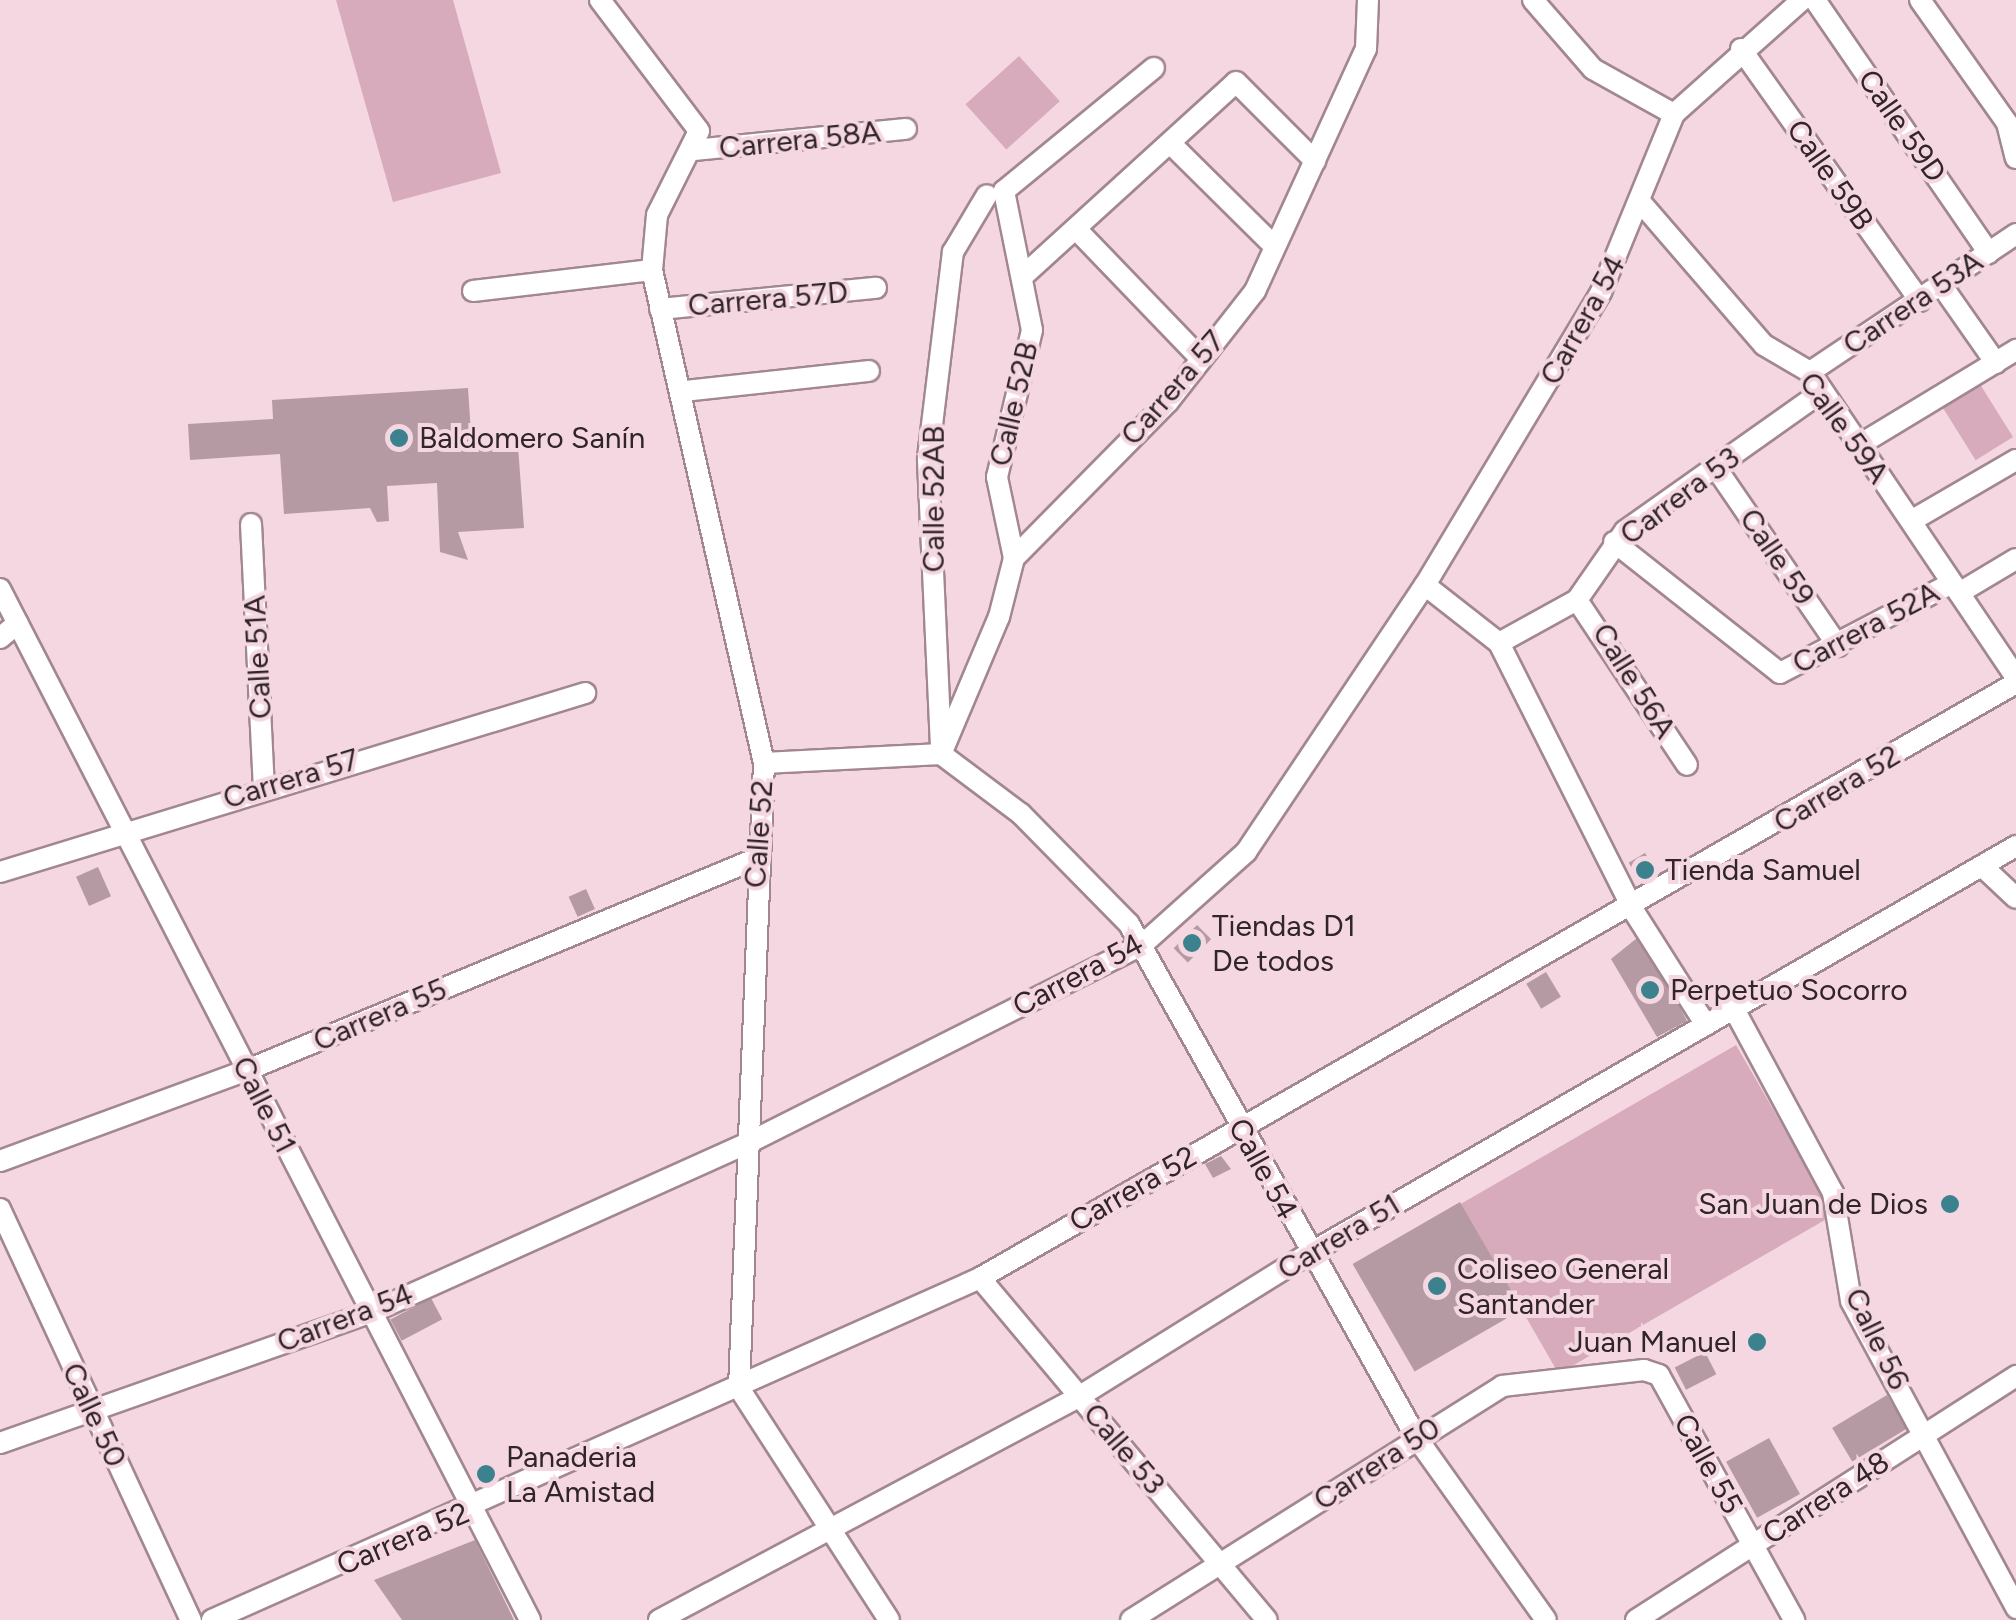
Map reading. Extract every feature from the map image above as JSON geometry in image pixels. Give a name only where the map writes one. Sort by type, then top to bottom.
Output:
[{"type":"street","points":[[600,0],[644,69],[699,131],[694,150]]},
{"type":"street","name":"Carrera 57","points":[[1014,558],[1201,360],[1255,290],[1366,49],[1368,0]]},
{"type":"street","points":[[1533,0],[1593,68],[1674,114]]},
{"type":"street","name":"Carrera 54","points":[[0,1443],[372,1312],[752,1141],[1142,945],[1246,852],[1425,585],[1602,292],[1642,206],[1674,114],[1779,7],[1802,0]]},
{"type":"street","name":"Calle 59D","points":[[1815,0],[1989,253]]},
{"type":"street","points":[[1920,0],[2011,120],[2016,158]]},
{"type":"street","name":"Calle 59B","points":[[1741,49],[1920,301]]},
{"type":"street","points":[[995,193],[1154,68]]},
{"type":"street","points":[[1023,276],[1174,147],[1236,82],[1316,162]]},
{"type":"street","name":"Carrera 58A","points":[[694,150],[906,129]]},
{"type":"street","points":[[1174,147],[1274,246]]},
{"type":"street","name":"Calle 52","points":[[694,150],[657,215],[652,270],[684,392],[764,764],[755,859],[752,1141],[739,1388]]},
{"type":"street","name":"Calle 52B","points":[[995,193],[1023,276],[1032,330],[996,477],[1014,558]]},
{"type":"street","name":"Calle 52AB","points":[[941,754],[928,458],[953,252],[995,193]]},
{"type":"street","name":"Calle 59A","points":[[1642,206],[1764,345],[1810,372],[2016,680]]},
{"type":"street","points":[[1078,230],[1201,360]]},
{"type":"street","name":"Carrera 53A","points":[[1810,372],[2016,234]]},
{"type":"street","points":[[472,291],[652,270]]},
{"type":"street","points":[[1942,286],[1996,363]]},
{"type":"street","name":"Carrera 57D","points":[[660,309],[876,288]]},
{"type":"street","points":[[1859,445],[2016,350]]},
{"type":"street","points":[[684,392],[869,370]]},
{"type":"street","name":"Carrera 53","points":[[1499,643],[1577,600],[1614,542],[1823,391]]},
{"type":"street","points":[[1911,521],[2016,460]]},
{"type":"street","name":"Calle 59","points":[[1716,468],[1838,646]]},
{"type":"street","name":"Calle 51A","points":[[252,524],[264,789]]},
{"type":"street","name":"Carrera 52A","points":[[1614,542],[1780,673],[2016,558]]},
{"type":"street","points":[[764,764],[941,754],[1000,617],[1014,558]]},
{"type":"street","points":[[1425,585],[1499,643],[1633,910],[1706,1025]]},
{"type":"street","name":"Calle 51","points":[[0,590],[127,826],[245,1071],[476,1508],[530,1620]]},
{"type":"street","name":"Calle 56A","points":[[1577,600],[1686,765]]},
{"type":"street","points":[[0,638],[18,623]]},
{"type":"street","name":"Carrera 52","points":[[212,1620],[476,1508],[980,1278],[1240,1128],[1633,910],[2016,680]]},
{"type":"street","name":"Carrera 57","points":[[0,872],[127,826],[585,693]]},
{"type":"street","name":"Calle 54","points":[[941,754],[1021,814],[1142,945],[1240,1128],[1416,1438],[1546,1620]]},
{"type":"street","name":"Carrera 51","points":[[658,1620],[1080,1396],[1310,1253],[2016,846]]},
{"type":"street","name":"Carrera 55","points":[[0,1161],[245,1071],[755,859]]},
{"type":"street","points":[[1983,867],[2016,898]]},
{"type":"street","name":"Calle 56","points":[[1734,1009],[1834,1192],[1851,1301],[1926,1434],[2016,1608]]},
{"type":"street","name":"Calle 50","points":[[0,1209],[191,1620]]},
{"type":"street","name":"Calle 53","points":[[980,1278],[1267,1620]]},
{"type":"street","name":"Carrera 50","points":[[1131,1620],[1416,1438],[1518,1380],[1644,1370]]},
{"type":"street","name":"Calle 55","points":[[1644,1370],[1659,1375],[1794,1620]]},
{"type":"street","name":"Carrera 48","points":[[1636,1620],[2016,1376]]},
{"type":"street","points":[[739,1388],[823,1531],[890,1620]]},
{"type":"shaded area","points":[[336,0],[453,0],[501,173],[393,202]]},
{"type":"shaded area","points":[[1019,56],[1060,101],[1006,150],[965,104]]},
{"type":"shaded area","points":[[1978,381],[2013,437],[1976,460],[1941,404]]},
{"type":"shaded area","points":[[1736,1045],[1834,1215],[1559,1374],[1461,1204]]},
{"type":"building","points":[[468,388],[472,448],[518,446],[524,528],[458,532],[468,560],[440,552],[437,483],[387,486],[389,521],[377,522],[370,508],[284,514],[280,454],[190,460],[188,424],[273,419],[272,400]]},
{"type":"building","name":"Tienda Samuel","points":[[1645,853],[1660,878],[1644,888],[1629,863]]},
{"type":"building","points":[[98,867],[111,896],[89,906],[76,877]]},
{"type":"building","points":[[586,889],[595,909],[578,917],[569,897]]},
{"type":"building","name":"Tiendas D1 De todos","points":[[1197,925],[1211,939],[1188,962],[1174,948]]},
{"type":"building","name":"Perpetuo Socorro","points":[[1642,934],[1687,1021],[1657,1037],[1611,959]]},
{"type":"building","points":[[1546,972],[1561,997],[1541,1009],[1526,984]]},
{"type":"building","points":[[1221,1156],[1231,1169],[1213,1178],[1205,1164]]},
{"type":"building","name":"Coliseo General Santander","points":[[1460,1202],[1522,1309],[1415,1371],[1353,1264]]},
{"type":"building","points":[[431,1298],[442,1319],[402,1341],[390,1320]]},
{"type":"building","points":[[1705,1352],[1716,1374],[1686,1390],[1675,1367]]},
{"type":"building","points":[[1887,1395],[1907,1428],[1852,1461],[1832,1428]]},
{"type":"building","points":[[1769,1438],[1800,1494],[1757,1518],[1726,1462]]},
{"type":"building","points":[[475,1540],[514,1620],[402,1620],[374,1580]]},
{"type":"place","name":"Baldomero Sanín","points":[[399,438]]},
{"type":"place","name":"Tienda Samuel","points":[[1645,870]]},
{"type":"place","name":"Tiendas D1 De todos","points":[[1192,943]]},
{"type":"place","name":"Perpetuo Socorro","points":[[1650,990]]},
{"type":"place","name":"San Juan de Dios","points":[[1950,1204]]},
{"type":"place","name":"Coliseo General Santander","points":[[1437,1286]]},
{"type":"place","name":"Juan Manuel","points":[[1757,1342]]},
{"type":"place","name":"Panaderia La Amistad","points":[[486,1474]]}]
